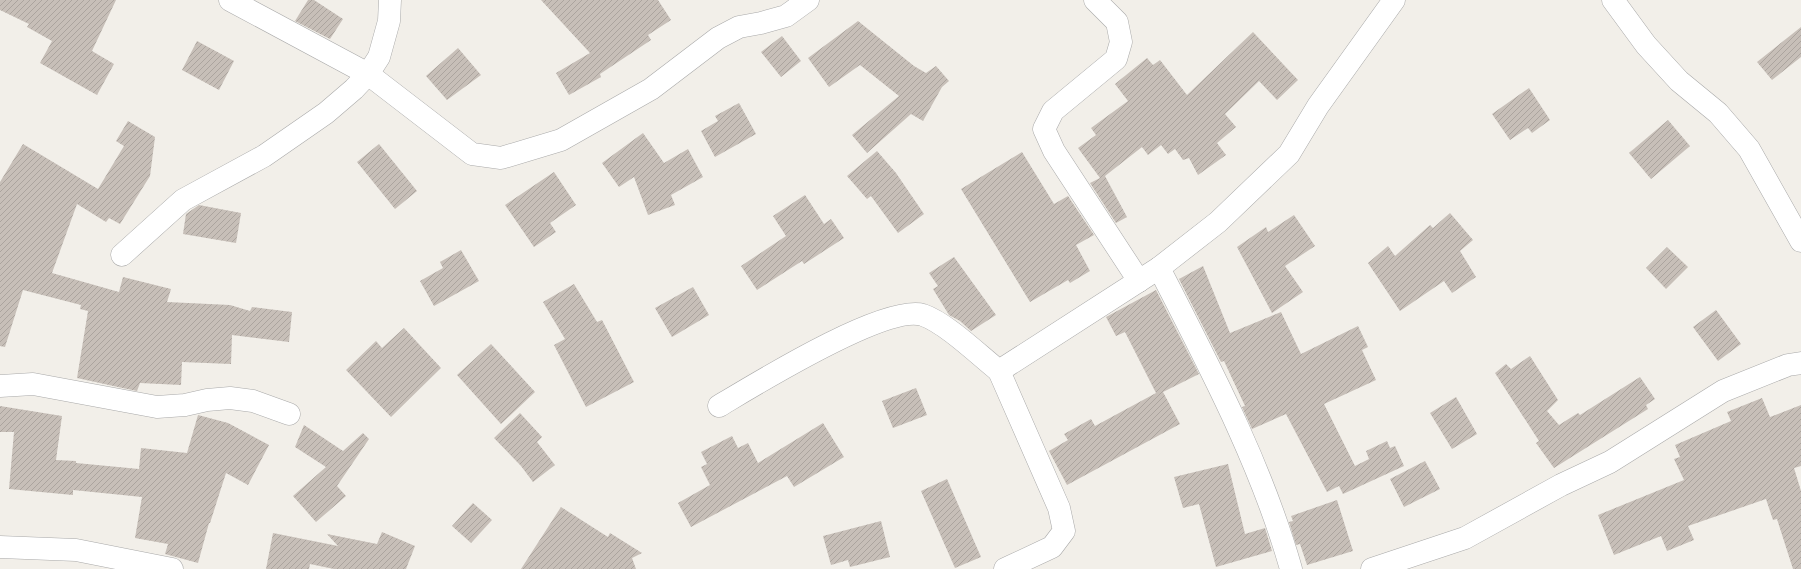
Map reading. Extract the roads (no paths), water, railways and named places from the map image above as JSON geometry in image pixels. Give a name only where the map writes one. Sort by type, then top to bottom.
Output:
[{"type":"street","points":[[230,0],[368,74],[472,154],[501,158],[560,140],[650,89],[718,38],[739,27],[786,16],[808,0]]},
{"type":"street","points":[[122,255],[183,200],[264,156],[326,113],[368,74],[379,58],[389,21],[390,0]]},
{"type":"street","points":[[1095,0],[1117,22],[1121,42],[1116,59],[1053,111],[1044,129],[1054,151],[1139,281]]},
{"type":"street","points":[[999,370],[1159,268],[1218,222],[1289,154],[1318,106],[1394,0]]},
{"type":"street","points":[[1613,0],[1650,50],[1679,81],[1718,113],[1749,149],[1801,242]]},
{"type":"street","points":[[1159,268],[1224,395],[1251,456],[1279,526],[1291,569]]},
{"type":"street","points":[[719,406],[805,356],[882,320],[904,314],[922,315],[939,323],[999,370],[1059,508],[1064,531],[1052,547],[1005,569]]},
{"type":"street","points":[[1372,569],[1464,538],[1561,485],[1610,462],[1723,391],[1788,365],[1801,363]]},
{"type":"street","points":[[0,386],[33,384],[157,407],[185,405],[208,400],[230,398],[253,401],[289,414]]},
{"type":"street","points":[[0,547],[76,550],[172,569]]}]
